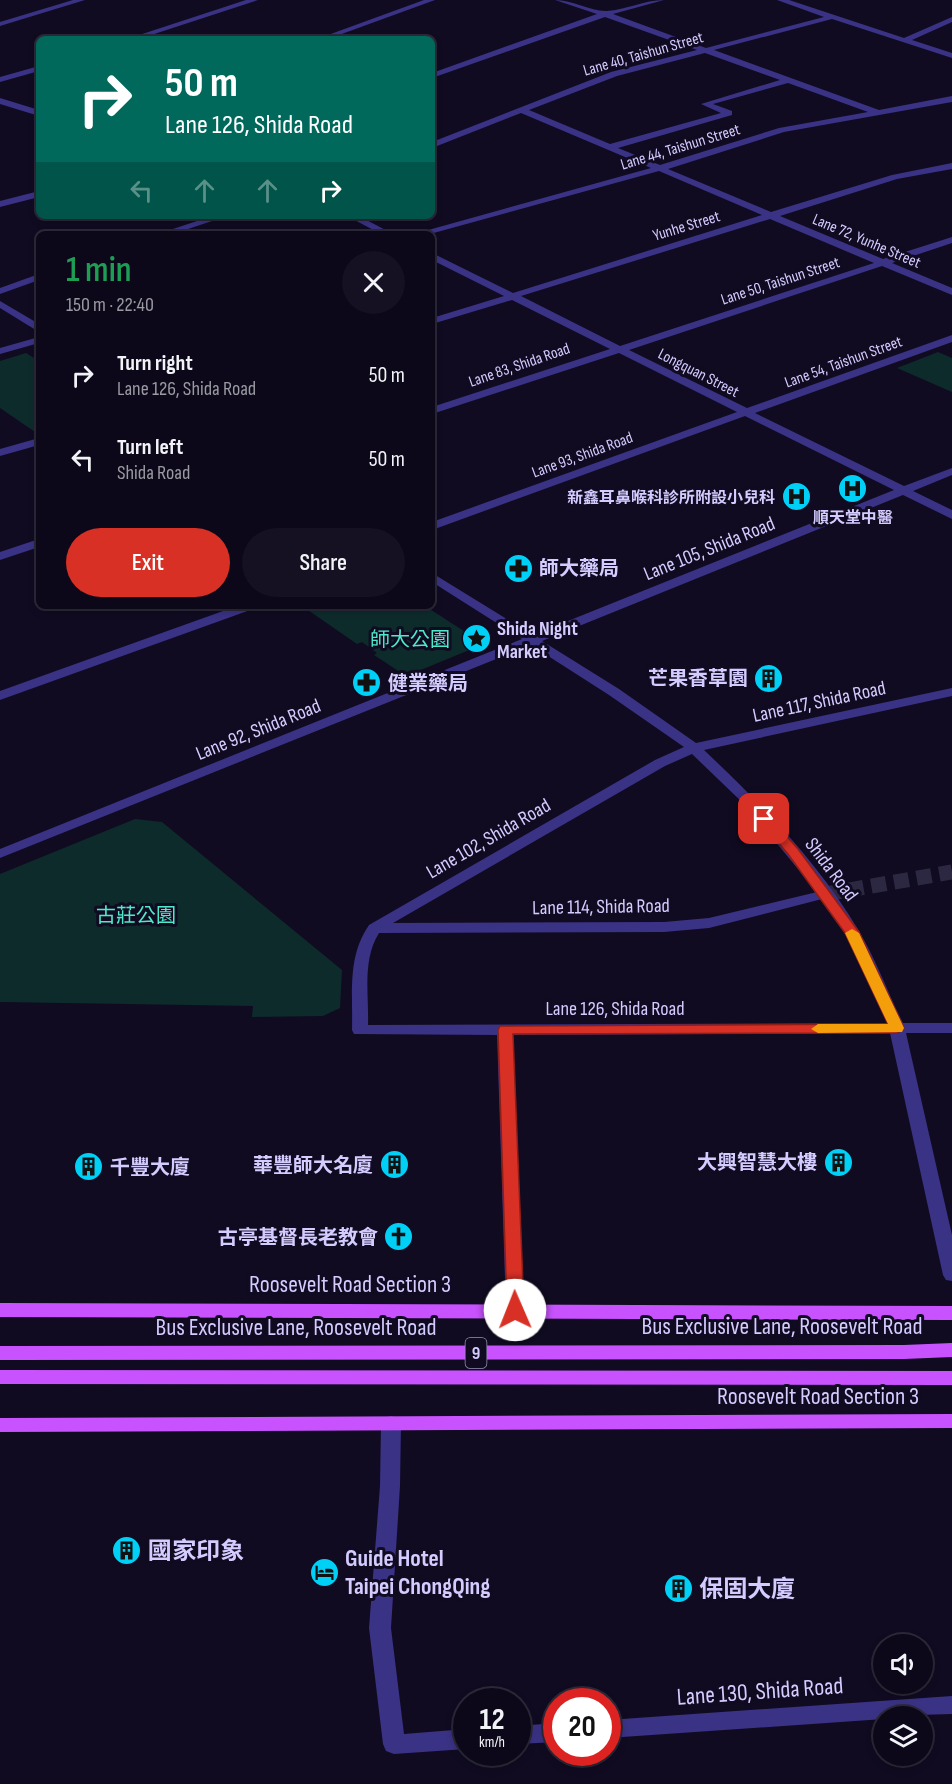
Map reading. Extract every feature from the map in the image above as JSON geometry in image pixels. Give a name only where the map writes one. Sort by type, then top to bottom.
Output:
[{"type":"main road","name":"Roosevelt Road Section 3","points":[[0,1310],[952,1313]]},
{"type":"main road","name":"Bus Exclusive Lane, Roosevelt Road","points":[[0,1353],[904,1352],[952,1350]]},
{"type":"main road","name":"9","points":[[0,1377],[952,1378]]},
{"type":"main road","name":"Roosevelt Road Section 3","points":[[0,1425],[952,1421]]},
{"type":"street","points":[[0,24],[81,0]]},
{"type":"street","points":[[140,36],[254,0]]},
{"type":"street","points":[[329,36],[431,0]]},
{"type":"street","points":[[559,0],[605,14],[880,113]]},
{"type":"street","points":[[435,75],[605,14],[660,0]]},
{"type":"street","points":[[781,0],[952,56]]},
{"type":"street","name":"Lane 40, Taishun Street","points":[[435,144],[614,74],[832,17]]},
{"type":"street","points":[[904,41],[952,20]]},
{"type":"street","points":[[0,80],[36,69]]},
{"type":"street","points":[[610,147],[729,114],[705,104],[789,80]]},
{"type":"street","name":"Lane 44, Taishun Street","points":[[430,231],[661,168],[782,130],[952,99]]},
{"type":"street","points":[[0,101],[36,111]]},
{"type":"street","name":"Lane 72, Yunhe Street","points":[[521,110],[952,292]]},
{"type":"street","name":"Yunhe Street","points":[[435,320],[895,177],[952,166]]},
{"type":"street","points":[[0,204],[36,195]]},
{"type":"street","points":[[173,231],[212,219]]},
{"type":"street","points":[[358,219],[382,231]]},
{"type":"street","name":"Lane 50, Taishun Street","points":[[617,349],[952,240]]},
{"type":"street","name":"Longquan Street","points":[[435,258],[952,515]]},
{"type":"street","points":[[0,291],[36,278]]},
{"type":"street","points":[[0,304],[36,327]]},
{"type":"street","name":"Lane 54, Taishun Street","points":[[743,412],[952,338]]},
{"type":"street","points":[[0,351],[36,341]]},
{"type":"street","name":"Lane 83, Shida Road","points":[[435,410],[617,349]]},
{"type":"street","name":"Lane 93, Shida Road","points":[[435,525],[743,412]]},
{"type":"street","points":[[0,453],[36,442]]},
{"type":"street","name":"Lane 105, Shida Road","points":[[531,640],[952,471]]},
{"type":"street","points":[[0,556],[36,544]]},
{"type":"street","name":"Shida Road","points":[[435,579],[614,692],[694,748],[750,802],[826,894],[852,932],[897,1028],[952,1275]]},
{"type":"street","points":[[0,696],[241,609]]},
{"type":"street","name":"Lane 92, Shida Road","points":[[0,854],[531,640]]},
{"type":"street","name":"Lane 117, Shida Road","points":[[694,748],[952,692]]},
{"type":"street","name":"Lane 102, Shida Road","points":[[374,928],[660,763],[694,748]]},
{"type":"street","name":"Lane 114, Shida Road","points":[[374,928],[664,927],[709,923],[826,894]]},
{"type":"street","name":"Lane 126, Shida Road","points":[[374,928],[365,940],[360,956],[360,1030],[952,1028]]},
{"type":"street","points":[[505,1030],[515,1310]]},
{"type":"street","points":[[391,1423],[390,1486],[380,1628],[394,1744],[453,1740]]},
{"type":"street","name":"Lane 130, Shida Road","points":[[621,1728],[952,1705]]},
{"type":"green space","points":[[938,352],[952,358],[952,392],[897,368]]},
{"type":"green space","points":[[26,353],[36,359],[36,433],[0,408],[0,361]]},
{"type":"green space","name":"師大公園","points":[[306,609],[430,609],[484,644],[406,676],[374,655],[377,653],[362,642],[357,644]]},
{"type":"green space","name":"古莊公園","points":[[135,819],[162,822],[342,970],[340,1008],[323,1016],[252,1017],[253,1006],[0,1002],[0,874]]},
{"type":"tunnel","points":[[826,894],[952,872]]},
{"type":"slow traffic","points":[[818,1029],[897,1028],[852,933]]},
{"type":"place","name":"順天堂中醫","points":[[853,489]]},
{"type":"place","name":"新鑫耳鼻喉科診所附設小兒科","points":[[796,497]]},
{"type":"place","name":"師大藥局","points":[[518,568]]},
{"type":"place","name":"Shida Night Market","points":[[476,639]]},
{"type":"place","name":"芒果香草園","points":[[769,678]]},
{"type":"place","name":"健業藥局","points":[[367,683]]},
{"type":"place","name":"大興智慧大樓","points":[[838,1162]]},
{"type":"place","name":"華豐師大名廈","points":[[394,1165]]},
{"type":"place","name":"千豐大廈","points":[[89,1167]]},
{"type":"place","name":"古亭基督長老教會","points":[[399,1237]]},
{"type":"place","name":"國家印象","points":[[127,1551]]},
{"type":"place","name":"Guide Hotel Taipei ChongQing","points":[[324,1572]]},
{"type":"place","name":"保固大廈","points":[[678,1589]]},
{"type":"route","points":[[515,1310],[515,1252],[505,1030],[897,1028],[852,932],[826,894],[764,819]]}]
